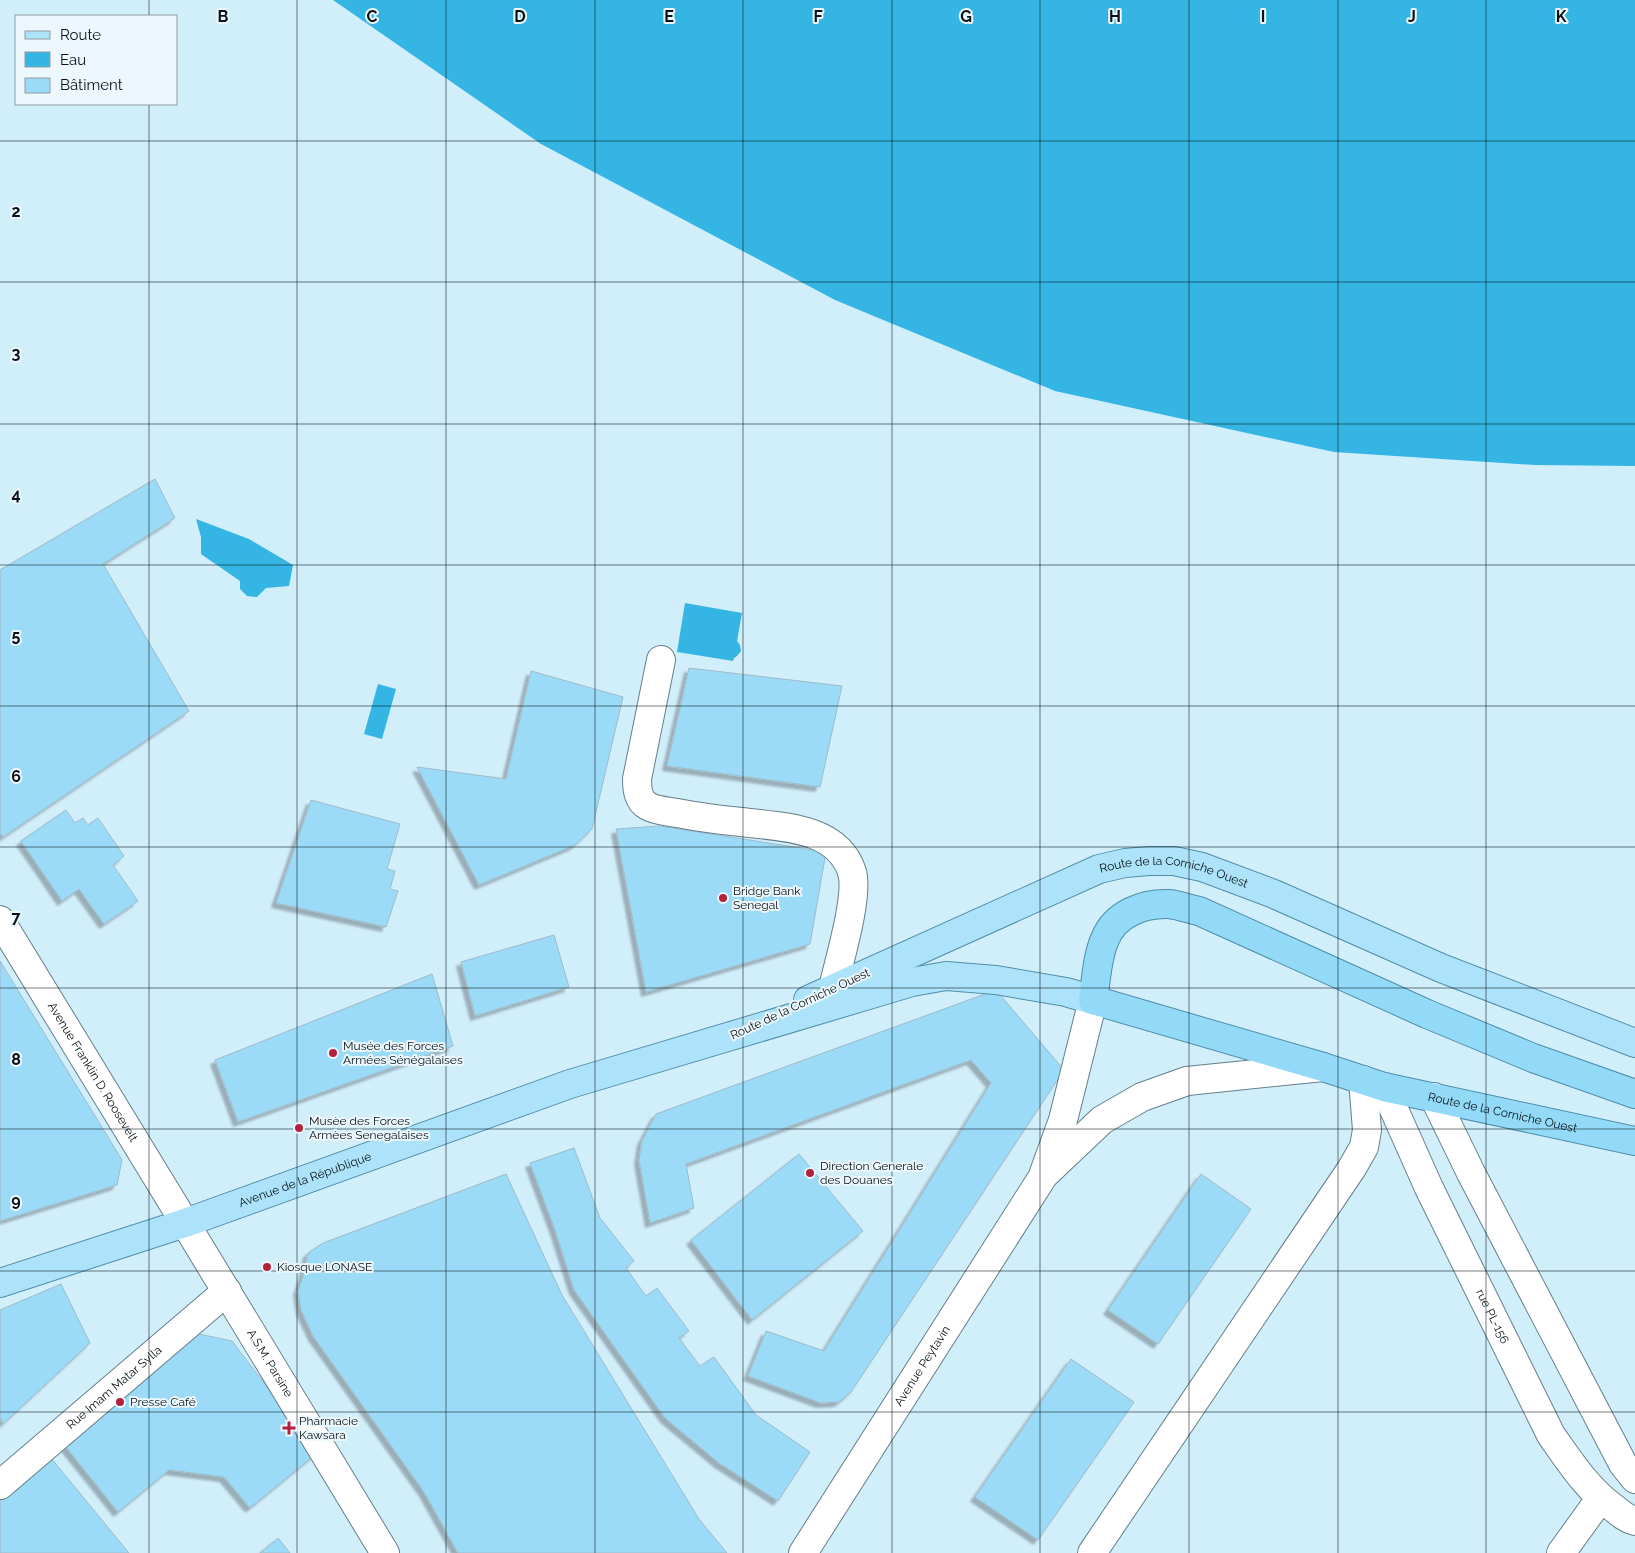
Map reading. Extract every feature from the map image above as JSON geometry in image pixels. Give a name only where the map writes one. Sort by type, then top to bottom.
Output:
[{"type":"highway","points":[[1093,1000],[1104,940],[1110,928],[1128,913],[1146,906],[1169,904],[1199,911],[1427,1014],[1533,1058],[1635,1094]]},
{"type":"highway","name":"Route de la Corniche Ouest","points":[[1093,1000],[1323,1067],[1374,1084],[1635,1141]]},
{"type":"main road","name":"Route de la Corniche Ouest","points":[[726,1038],[1099,869],[1125,863],[1174,862],[1202,867],[1274,894],[1441,968],[1635,1043]]},
{"type":"main road","name":"Route de la Corniche Ouest","points":[[726,1038],[912,982],[946,976],[996,980],[1058,991],[1093,1000]]},
{"type":"main road","name":"Avenue de la République","points":[[0,1283],[185,1223],[570,1084],[726,1038]]},
{"type":"street","points":[[660,660],[637,779],[639,798],[647,806],[661,810],[705,818],[798,829],[821,837],[841,853],[852,872],[854,894],[833,988]]},
{"type":"street","name":"Avenue Franklin D. Roosevelt","points":[[0,920],[185,1223]]},
{"type":"street","points":[[1042,1178],[1063,1120],[1093,1000]]},
{"type":"street","points":[[1042,1178],[1102,1120],[1142,1097],[1187,1081],[1323,1067]]},
{"type":"street","points":[[1092,1553],[1352,1168],[1364,1147],[1374,1084]]},
{"type":"street","name":"rue PL-156","points":[[1374,1084],[1551,1435],[1575,1470],[1600,1499],[1635,1521]]},
{"type":"street","points":[[1434,1098],[1480,1191],[1623,1464],[1635,1479]]},
{"type":"street","name":"Avenue Peytavin","points":[[803,1553],[1042,1178]]},
{"type":"street","name":"A.S.M. Parsine","points":[[185,1223],[385,1553]]},
{"type":"street","name":"Rue Imam Matar Sylla","points":[[0,1485],[227,1291]]},
{"type":"street","points":[[1561,1553],[1600,1499]]},
{"type":"water","points":[[333,0],[1635,0],[1635,466],[1535,465],[1334,452],[1055,391],[835,300],[541,144]]},
{"type":"water","points":[[196,519],[249,539],[293,565],[289,586],[266,588],[257,597],[247,596],[240,589],[240,581],[201,554],[201,537]]},
{"type":"water","points":[[685,603],[742,613],[737,641],[741,651],[733,661],[677,652]]},
{"type":"water","points":[[378,684],[396,689],[382,739],[364,734]]},
{"type":"building","points":[[155,479],[175,518],[103,564],[189,711],[3,837],[0,833],[0,570]]},
{"type":"building","points":[[689,668],[842,686],[820,787],[667,766]]},
{"type":"building","points":[[531,671],[623,697],[592,829],[575,845],[479,885],[417,767],[506,779]]},
{"type":"building","points":[[311,800],[400,824],[387,869],[395,871],[390,889],[398,891],[386,927],[276,903]]},
{"type":"building","points":[[66,810],[75,823],[83,818],[88,825],[98,818],[124,856],[113,865],[138,901],[104,924],[79,889],[62,901],[21,841]]},
{"type":"building","name":"Bridge Bank Senegal","points":[[660,826],[826,852],[810,944],[646,992],[616,829]]},
{"type":"building","points":[[554,935],[569,987],[475,1016],[461,962]]},
{"type":"building","points":[[0,961],[122,1160],[117,1185],[0,1221]]},
{"type":"building","name":"Musée des Forces Armées Sénégalaises","points":[[432,974],[453,1046],[238,1122],[215,1060]]},
{"type":"building","points":[[996,990],[1064,1070],[851,1392],[839,1402],[821,1403],[748,1376],[766,1331],[824,1351],[991,1083],[971,1060],[686,1164],[694,1208],[650,1223],[639,1160],[642,1141],[656,1114]]},
{"type":"building","points":[[574,1148],[600,1218],[634,1261],[626,1268],[646,1296],[657,1288],[689,1331],[679,1338],[700,1366],[714,1357],[756,1415],[810,1452],[778,1501],[719,1463],[665,1418],[574,1290],[555,1230],[530,1163]]},
{"type":"building","points":[[799,1154],[863,1231],[752,1320],[691,1240]]},
{"type":"building","points":[[506,1174],[562,1295],[699,1519],[727,1553],[458,1553],[424,1492],[313,1336],[301,1310],[298,1291],[308,1253],[323,1243]]},
{"type":"building","points":[[1201,1174],[1251,1209],[1158,1344],[1108,1310]]},
{"type":"building","points":[[61,1284],[90,1343],[3,1424],[0,1418],[0,1310]]},
{"type":"building","points":[[199,1334],[232,1341],[317,1453],[250,1508],[224,1477],[169,1470],[118,1512],[66,1447]]},
{"type":"building","points":[[1071,1359],[1134,1402],[1038,1540],[975,1497]]},
{"type":"building","points":[[51,1458],[129,1553],[0,1553],[0,1501]]},
{"type":"building","points":[[278,1538],[290,1553],[260,1553]]},
{"type":"place","name":"Bridge Bank Senegal","points":[[723,898]]},
{"type":"place","name":"Musée des Forces Armées Sénégalaises","points":[[333,1053]]},
{"type":"place","name":"Musèe des Forces Armèes Senegalaises","points":[[299,1128]]},
{"type":"place","name":"Direction Generale des Douanes","points":[[810,1173]]},
{"type":"place","name":"Kiosque LONASE","points":[[267,1267]]},
{"type":"place","name":"Presse Café","points":[[120,1402]]},
{"type":"place","name":"Pharmacie Kawsara","points":[[289,1428]]}]
